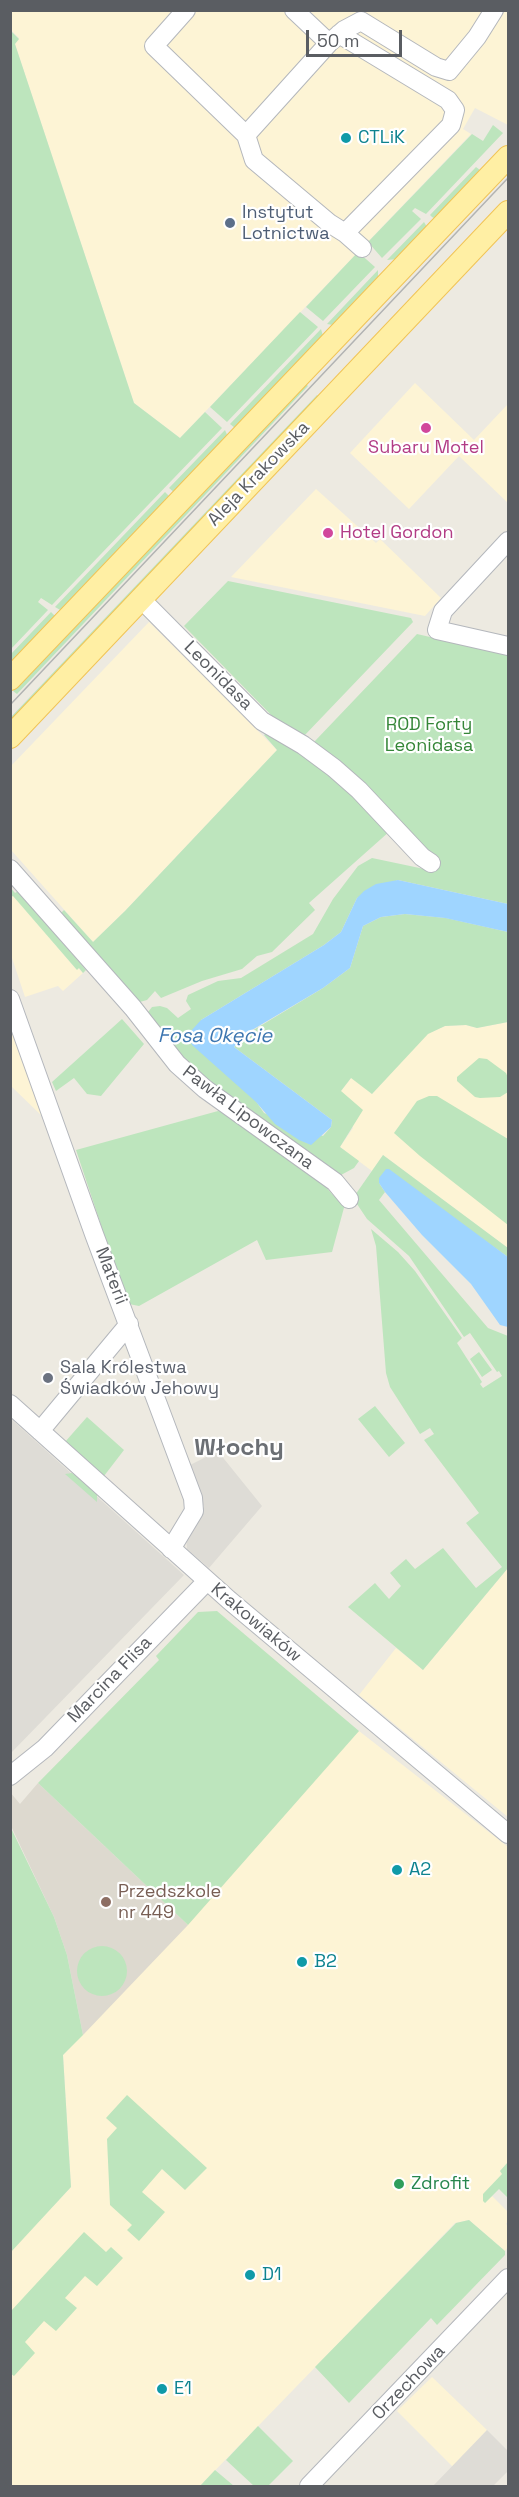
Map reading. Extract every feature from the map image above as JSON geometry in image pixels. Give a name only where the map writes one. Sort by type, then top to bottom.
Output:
[{"type":"main road","points":[[10,679],[508,157]]},
{"type":"main road","name":"Aleja Krakowska","points":[[10,737],[508,212]]},
{"type":"street","points":[[186,10],[153,46],[246,135],[254,160],[329,224],[345,233],[362,248]]},
{"type":"street","points":[[294,10],[334,39],[448,100],[455,110],[451,124],[345,233]]},
{"type":"street","points":[[246,135],[334,39],[361,21],[436,67],[449,71],[477,37],[494,10]]},
{"type":"street","points":[[508,541],[443,611],[437,630],[508,646]]},
{"type":"street","name":"Leonidasa","points":[[140,598],[262,721],[303,745],[359,790],[414,849],[431,863]]},
{"type":"street","name":"Pawła Lipowczana","points":[[10,869],[133,1008],[177,1064],[205,1089],[335,1182],[349,1199]]},
{"type":"street","name":"Materii","points":[[10,999],[94,1234],[195,1504],[188,1524],[171,1549]]},
{"type":"street","points":[[40,1431],[129,1324]]},
{"type":"street","name":"Krakowiaków","points":[[10,1404],[207,1581],[508,1834]]},
{"type":"street","name":"Marcina Flisa","points":[[10,1776],[45,1748],[207,1581]]},
{"type":"street","name":"Orzechowa","points":[[309,2487],[508,2278]]},
{"type":"shaded area","name":"Instytut Lotnictwa","points":[[10,11],[508,11],[508,125],[475,108],[463,129],[471,134],[180,438],[134,403],[15,44],[19,38],[11,30]]},
{"type":"shaded area","points":[[415,383],[474,440],[508,404],[508,503],[459,456],[409,509],[350,453]]},
{"type":"shaded area","points":[[316,489],[376,543],[380,539],[441,598],[425,616],[231,577]]},
{"type":"shaded area","points":[[149,622],[277,750],[93,942],[11,850],[10,767]]},
{"type":"shaded area","points":[[13,895],[76,969],[78,968],[83,973],[63,991],[58,986],[25,997],[11,955],[10,897]]},
{"type":"shaded area","points":[[11,1022],[45,1119],[11,1086]]},
{"type":"shaded area","points":[[508,1022],[508,1248],[383,1155],[372,1171],[340,1147],[353,1128],[341,1091],[352,1077],[372,1094],[427,1034],[445,1026],[466,1025],[477,1028]]},
{"type":"shaded area","points":[[11,1419],[184,1575],[11,1753]]},
{"type":"shaded area","points":[[212,1444],[262,1506],[209,1568],[187,1549],[186,1536],[204,1507],[186,1467],[206,1457],[205,1447]]},
{"type":"shaded area","points":[[508,1568],[508,1817],[359,1695],[396,1648],[423,1670]]},
{"type":"shaded area","points":[[359,1731],[508,1847],[508,2162],[500,2171],[503,2174],[483,2197],[485,2203],[492,2196],[508,2212],[506,2224],[508,2226],[508,2247],[505,2251],[469,2220],[455,2223],[200,2486],[11,2486],[10,2252],[71,2187],[63,2055]]},
{"type":"shaded area","name":"Przedszkole nr 449","points":[[38,1783],[188,1925],[83,2035],[67,1955],[54,1917],[11,1826],[10,1792],[20,1804]]},
{"type":"shaded area","points":[[432,2377],[487,2430],[453,2467],[397,2411]]},
{"type":"shaded area","points":[[487,2430],[508,2451],[508,2471],[493,2486],[433,2486]]},
{"type":"green space","points":[[10,30],[19,39],[15,44],[134,403],[180,438],[205,412],[222,428],[52,605],[41,598],[38,602],[48,610],[11,649]]},
{"type":"green space","points":[[493,125],[503,133],[426,214],[415,208],[412,211],[421,219],[382,258],[368,242],[472,134],[483,141]]},
{"type":"green space","points":[[476,167],[480,170],[436,219],[432,217],[430,215]]},
{"type":"green space","points":[[424,222],[427,227],[397,259],[387,260]]},
{"type":"green space","points":[[358,252],[375,267],[323,321],[306,307]]},
{"type":"green space","points":[[378,270],[378,278],[333,325],[327,324]]},
{"type":"green space","points":[[300,312],[318,327],[227,422],[210,407]]},
{"type":"green space","points":[[321,329],[323,336],[235,428],[230,424]]},
{"type":"green space","points":[[306,384],[308,386],[17,694],[13,691]]},
{"type":"green space","points":[[317,395],[319,397],[11,724],[11,717]]},
{"type":"green space","points":[[225,430],[228,437],[175,493],[169,488]]},
{"type":"green space","points":[[165,492],[170,497],[62,611],[55,607]]},
{"type":"green space","name":"ROD Forty Leonidasa","points":[[228,581],[411,618],[413,622],[303,737],[278,722],[184,626]]},
{"type":"green space","points":[[51,612],[55,616],[11,663],[11,654]]},
{"type":"green space","points":[[417,634],[508,655],[508,904],[398,880],[357,898],[341,932],[324,945],[201,1020],[264,1113],[323,1136],[331,1127],[332,1120],[234,1047],[247,1034],[323,988],[350,968],[363,926],[381,917],[405,914],[446,918],[508,932],[508,1022],[477,1028],[466,1025],[445,1026],[428,1034],[372,1094],[351,1078],[341,1091],[363,1110],[340,1147],[359,1161],[354,1168],[341,1175],[211,1086],[180,1057],[148,1012],[152,1007],[160,1006],[167,1008],[178,1018],[191,1009],[186,1001],[188,995],[218,981],[241,978],[313,934],[333,899],[358,866],[372,858],[429,870],[315,746],[315,741]]},
{"type":"green space","points":[[269,731],[304,750],[390,831],[309,903],[315,910],[272,952],[257,956],[242,969],[202,981],[161,998],[155,991],[147,1000],[136,1003],[61,915],[62,912],[64,910],[93,942],[277,750],[264,735]]},
{"type":"green space","points":[[10,887],[15,893],[18,891],[86,970],[83,973],[79,968],[77,970],[13,896],[11,897]]},
{"type":"green space","points":[[122,1019],[144,1044],[101,1096],[87,1094],[74,1078],[56,1091],[52,1082]]},
{"type":"green space","points":[[479,1058],[487,1059],[506,1073],[508,1092],[500,1097],[475,1097],[457,1081],[457,1077]]},
{"type":"green space","points":[[429,1096],[437,1096],[508,1139],[508,1225],[394,1133],[417,1101]]},
{"type":"green space","points":[[218,1111],[226,1113],[323,1184],[345,1204],[332,1252],[266,1260],[257,1240],[139,1306],[129,1304],[99,1231],[102,1228],[76,1150]]},
{"type":"green space","points":[[383,1155],[508,1248],[508,1257],[462,1225],[379,1183],[385,1192],[379,1200],[488,1328],[508,1336],[508,1568],[423,1670],[348,1607],[375,1583],[389,1599],[401,1586],[390,1573],[406,1559],[415,1569],[443,1548],[476,1588],[502,1567],[466,1523],[479,1513],[424,1440],[434,1434],[430,1428],[420,1434],[390,1387],[386,1373],[376,1246],[371,1229],[398,1252],[415,1271],[462,1338],[457,1343],[482,1382],[480,1384],[483,1388],[502,1376],[470,1333],[464,1337],[409,1256],[367,1219],[353,1198]]},
{"type":"green space","points":[[479,1352],[492,1370],[482,1377],[470,1359]]},
{"type":"green space","points":[[375,1406],[405,1443],[389,1457],[358,1419]]},
{"type":"green space","points":[[87,1417],[124,1450],[104,1476],[65,1442]]},
{"type":"green space","points":[[72,1473],[97,1491],[97,1502],[65,1474]]},
{"type":"green space","points":[[217,1611],[359,1731],[188,1925],[38,1783],[159,1660],[156,1656],[198,1612]]},
{"type":"green space","points":[[10,1826],[54,1917],[67,1955],[83,2035],[63,2055],[71,2187],[11,2252]]},
{"type":"green space","points":[[102,1946],[111,1948],[122,1957],[127,1971],[125,1980],[116,1991],[102,1996],[93,1994],[82,1985],[77,1971],[79,1962],[88,1951]]},
{"type":"green space","points":[[127,2095],[207,2168],[185,2190],[162,2169],[142,2192],[165,2212],[139,2241],[127,2230],[132,2225],[110,2205],[107,2139],[117,2128],[106,2118]]},
{"type":"green space","points":[[508,2162],[508,2198],[499,2189],[485,2203],[483,2194],[502,2174],[500,2171]]},
{"type":"green space","points":[[469,2220],[505,2251],[505,2255],[437,2325],[431,2318],[349,2403],[315,2367],[456,2223]]},
{"type":"green space","points":[[84,2232],[106,2252],[111,2247],[123,2258],[97,2286],[85,2276],[65,2298],[77,2308],[56,2331],[44,2321],[25,2342],[35,2353],[14,2376],[10,2373],[11,2311]]},
{"type":"green space","points":[[258,2426],[293,2461],[268,2486],[254,2486],[226,2460]]},
{"type":"green space","points":[[215,2470],[234,2486],[200,2486]]},
{"type":"water","name":"Fosa Okęcie","points":[[398,880],[508,904],[508,932],[445,918],[405,914],[381,917],[363,926],[350,968],[323,988],[247,1033],[234,1047],[332,1120],[331,1127],[311,1145],[275,1124],[256,1102],[192,1045],[189,1038],[191,1031],[201,1020],[324,945],[341,932],[357,898],[364,891],[376,884]]},
{"type":"water","points":[[386,1169],[508,1257],[508,1327],[500,1325],[471,1284],[422,1235],[385,1192],[379,1183],[379,1178]]},
{"type":"tram line","points":[[10,705],[508,178]]},
{"type":"place","name":"CTLiK","points":[[346,138]]},
{"type":"place","name":"Instytut Lotnictwa","points":[[230,223]]},
{"type":"place","name":"Subaru Motel","points":[[426,428]]},
{"type":"place","name":"Hotel Gordon","points":[[328,533]]},
{"type":"place","name":"Sala Królestwa Świadków Jehowy","points":[[48,1378]]},
{"type":"place","name":"A2","points":[[397,1870]]},
{"type":"place","name":"Przedszkole nr 449","points":[[106,1902]]},
{"type":"place","name":"B2","points":[[302,1962]]},
{"type":"place","name":"Zdrofit","points":[[399,2184]]},
{"type":"place","name":"D1","points":[[250,2275]]},
{"type":"place","name":"E1","points":[[162,2389]]},
{"type":"district","name":"Włochy","points":[[239,1448]]}]
